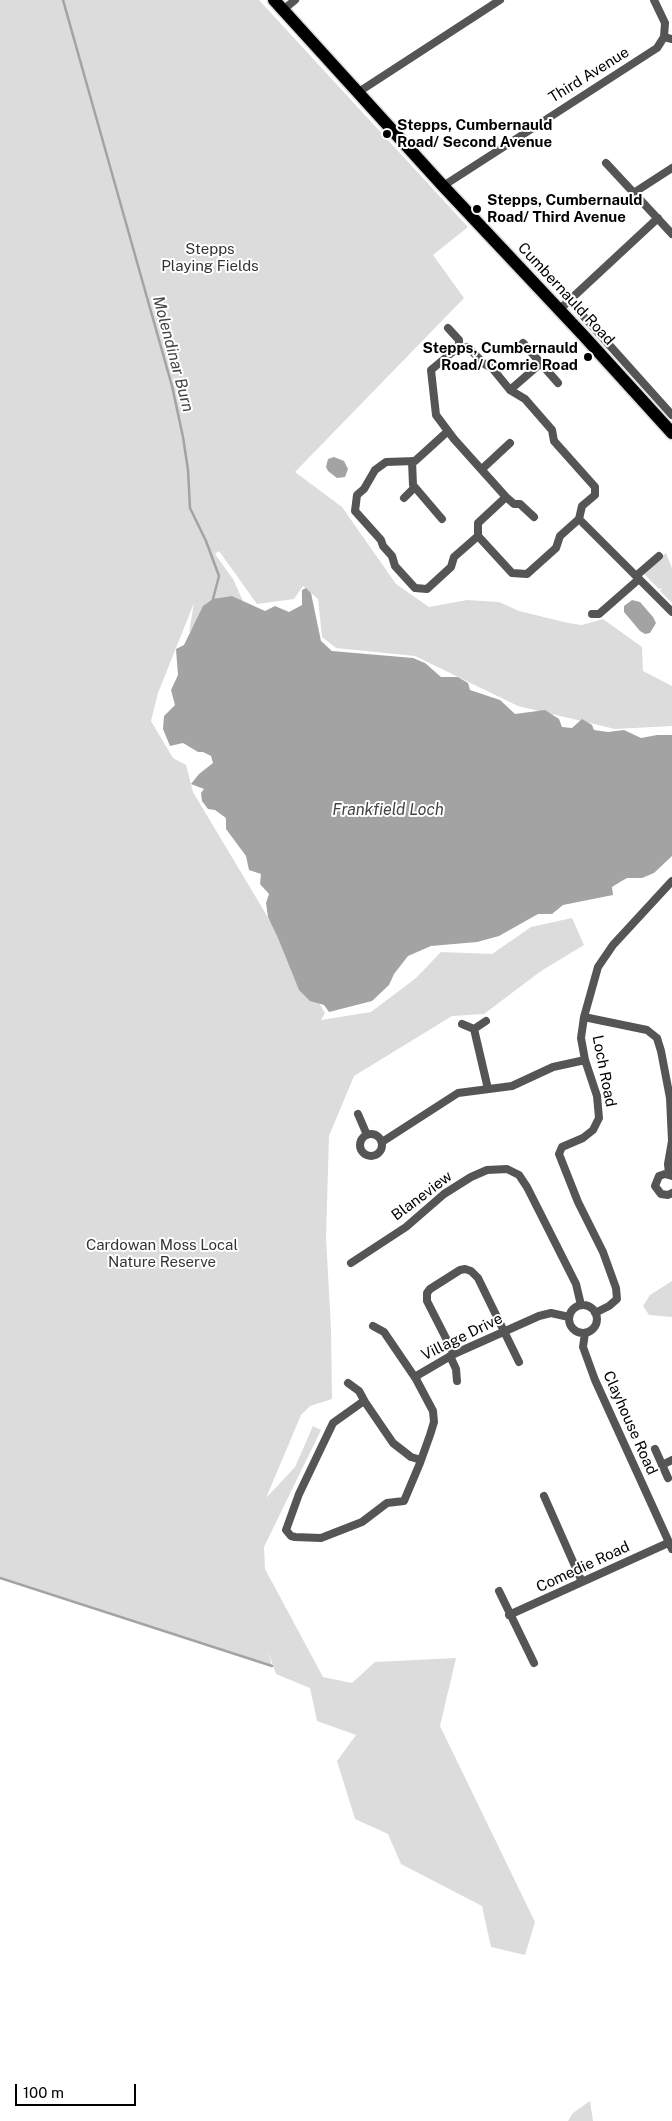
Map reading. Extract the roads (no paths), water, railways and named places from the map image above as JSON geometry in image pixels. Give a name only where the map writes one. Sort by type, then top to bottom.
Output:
[{"type":"main road","name":"Cumbernauld Road","points":[[278,5],[672,433]]},
{"type":"street","points":[[278,5],[295,0]]},
{"type":"street","points":[[357,92],[500,0]]},
{"type":"street","points":[[654,0],[665,23],[668,38]]},
{"type":"street","name":"Third Avenue","points":[[443,186],[658,48],[668,38]]},
{"type":"street","points":[[606,163],[672,234]]},
{"type":"street","points":[[635,192],[672,168]]},
{"type":"street","points":[[559,310],[658,218]]},
{"type":"street","name":"Cumbernauld Road","points":[[569,300],[672,415]]},
{"type":"street","points":[[448,328],[459,340],[459,348]]},
{"type":"street","points":[[523,343],[558,382]]},
{"type":"street","points":[[506,497],[478,523],[478,536],[512,573],[527,574],[556,548],[560,536],[579,519],[582,506],[595,495],[595,488],[554,441],[552,430],[525,399],[510,390],[492,368],[484,364],[468,347],[459,348],[431,370],[436,415],[506,497],[514,504],[520,504],[534,517]]},
{"type":"street","points":[[510,390],[540,363]]},
{"type":"street","points":[[448,431],[414,461],[386,462],[375,470],[364,489],[356,495],[355,511],[381,540],[383,546],[392,556],[395,566],[415,588],[427,589],[451,567],[454,557],[478,536]]},
{"type":"street","points":[[482,469],[510,444]]},
{"type":"street","points":[[412,461],[414,488],[442,520]]},
{"type":"street","points":[[404,498],[414,488]]},
{"type":"street","points":[[579,519],[672,612]]},
{"type":"street","points":[[592,614],[599,614],[659,556]]},
{"type":"street","name":"Loch Road","points":[[595,1313],[610,1306],[617,1299],[616,1288],[603,1252],[578,1202],[560,1154],[562,1147],[583,1138],[593,1130],[599,1118],[597,1096],[585,1060],[581,1038],[584,1017],[598,967],[613,945],[672,881]]},
{"type":"street","points":[[584,1017],[647,1030],[656,1038],[661,1051],[670,1098],[672,1141],[668,1164],[670,1175],[659,1176],[656,1186],[661,1194],[672,1193],[672,1202]]},
{"type":"street","points":[[474,1029],[486,1021]]},
{"type":"street","points":[[462,1024],[474,1029]]},
{"type":"street","points":[[474,1029],[488,1089]]},
{"type":"street","points":[[382,1142],[458,1093],[512,1086],[553,1067],[585,1060]]},
{"type":"street","points":[[358,1114],[367,1135]]},
{"type":"street","points":[[367,1135],[378,1136],[382,1142],[380,1152],[374,1156],[366,1155],[360,1146],[362,1140],[367,1135]]},
{"type":"street","name":"Blaneview","points":[[351,1263],[406,1226],[444,1194],[471,1177],[487,1170],[507,1169],[519,1174],[527,1187],[576,1284],[581,1305]]},
{"type":"street","points":[[457,1381],[452,1355],[427,1301],[427,1293],[430,1289],[460,1270],[471,1271],[478,1278],[519,1362]]},
{"type":"street","points":[[581,1305],[592,1309],[595,1313],[595,1325],[585,1333],[578,1332],[572,1328],[569,1317],[573,1309],[581,1305]]},
{"type":"street","name":"Village Drive","points":[[365,1402],[357,1404],[333,1423],[299,1494],[287,1525],[289,1534],[295,1537],[321,1538],[362,1522],[387,1503],[404,1501],[434,1422],[433,1411],[416,1378],[418,1375],[452,1355],[545,1314],[551,1313],[569,1317]]},
{"type":"street","points":[[373,1326],[384,1332],[416,1378]]},
{"type":"street","name":"Clayhouse Road","points":[[585,1333],[583,1347],[595,1380],[670,1546]]},
{"type":"street","points":[[348,1383],[359,1391],[393,1443],[411,1457],[420,1460]]},
{"type":"street","points":[[655,1449],[668,1478]]},
{"type":"street","points":[[662,1465],[672,1460]]},
{"type":"street","points":[[544,1496],[582,1582]]},
{"type":"street","name":"Comedie Road","points":[[510,1616],[582,1582],[670,1546]]},
{"type":"street","points":[[499,1591],[534,1663]]},
{"type":"water","points":[[334,457],[344,461],[348,469],[345,477],[337,478],[328,471],[326,467],[328,459]]},
{"type":"water","name":"Frankfield Loch","points":[[306,588],[311,593],[321,641],[332,651],[413,658],[425,663],[441,677],[458,677],[468,683],[470,690],[500,700],[515,714],[545,710],[559,719],[562,727],[572,728],[582,719],[592,725],[594,730],[608,732],[624,730],[641,738],[672,735],[672,856],[654,873],[642,878],[627,878],[612,887],[613,895],[563,905],[552,914],[538,914],[499,936],[477,942],[431,946],[408,956],[394,974],[389,985],[372,1001],[329,1012],[324,1005],[310,1001],[299,990],[268,917],[266,903],[269,894],[260,884],[261,874],[249,870],[246,856],[226,829],[226,818],[215,810],[208,809],[202,801],[201,793],[204,789],[191,784],[199,774],[213,763],[211,756],[198,752],[183,743],[170,746],[163,729],[164,716],[175,705],[171,690],[178,675],[176,649],[184,645],[203,606],[213,599],[232,596],[265,611],[275,606],[289,612],[302,605],[302,590]]},
{"type":"water","points":[[632,600],[640,602],[653,617],[656,623],[650,633],[645,634],[640,631],[624,612],[624,606]]},
{"type":"waterway","name":"Molendinar Burn","points":[[63,0],[172,386],[188,470],[190,508],[206,541],[219,576],[213,599]]},
{"type":"waterway","points":[[0,1578],[272,1666]]},
{"type":"place","name":"Stepps, Cumbernauld Road/ Second Avenue","points":[[387,134]]},
{"type":"place","name":"Stepps, Cumbernauld Road/ Third Avenue","points":[[477,209]]},
{"type":"place","name":"Stepps, Cumbernauld Road/ Comrie Road","points":[[588,357]]},
{"type":"park label","name":"Stepps Playing Fields","points":[[210,258]]},
{"type":"park label","name":"Cardowan Moss Local Nature Reserve","points":[[162,1254]]}]
